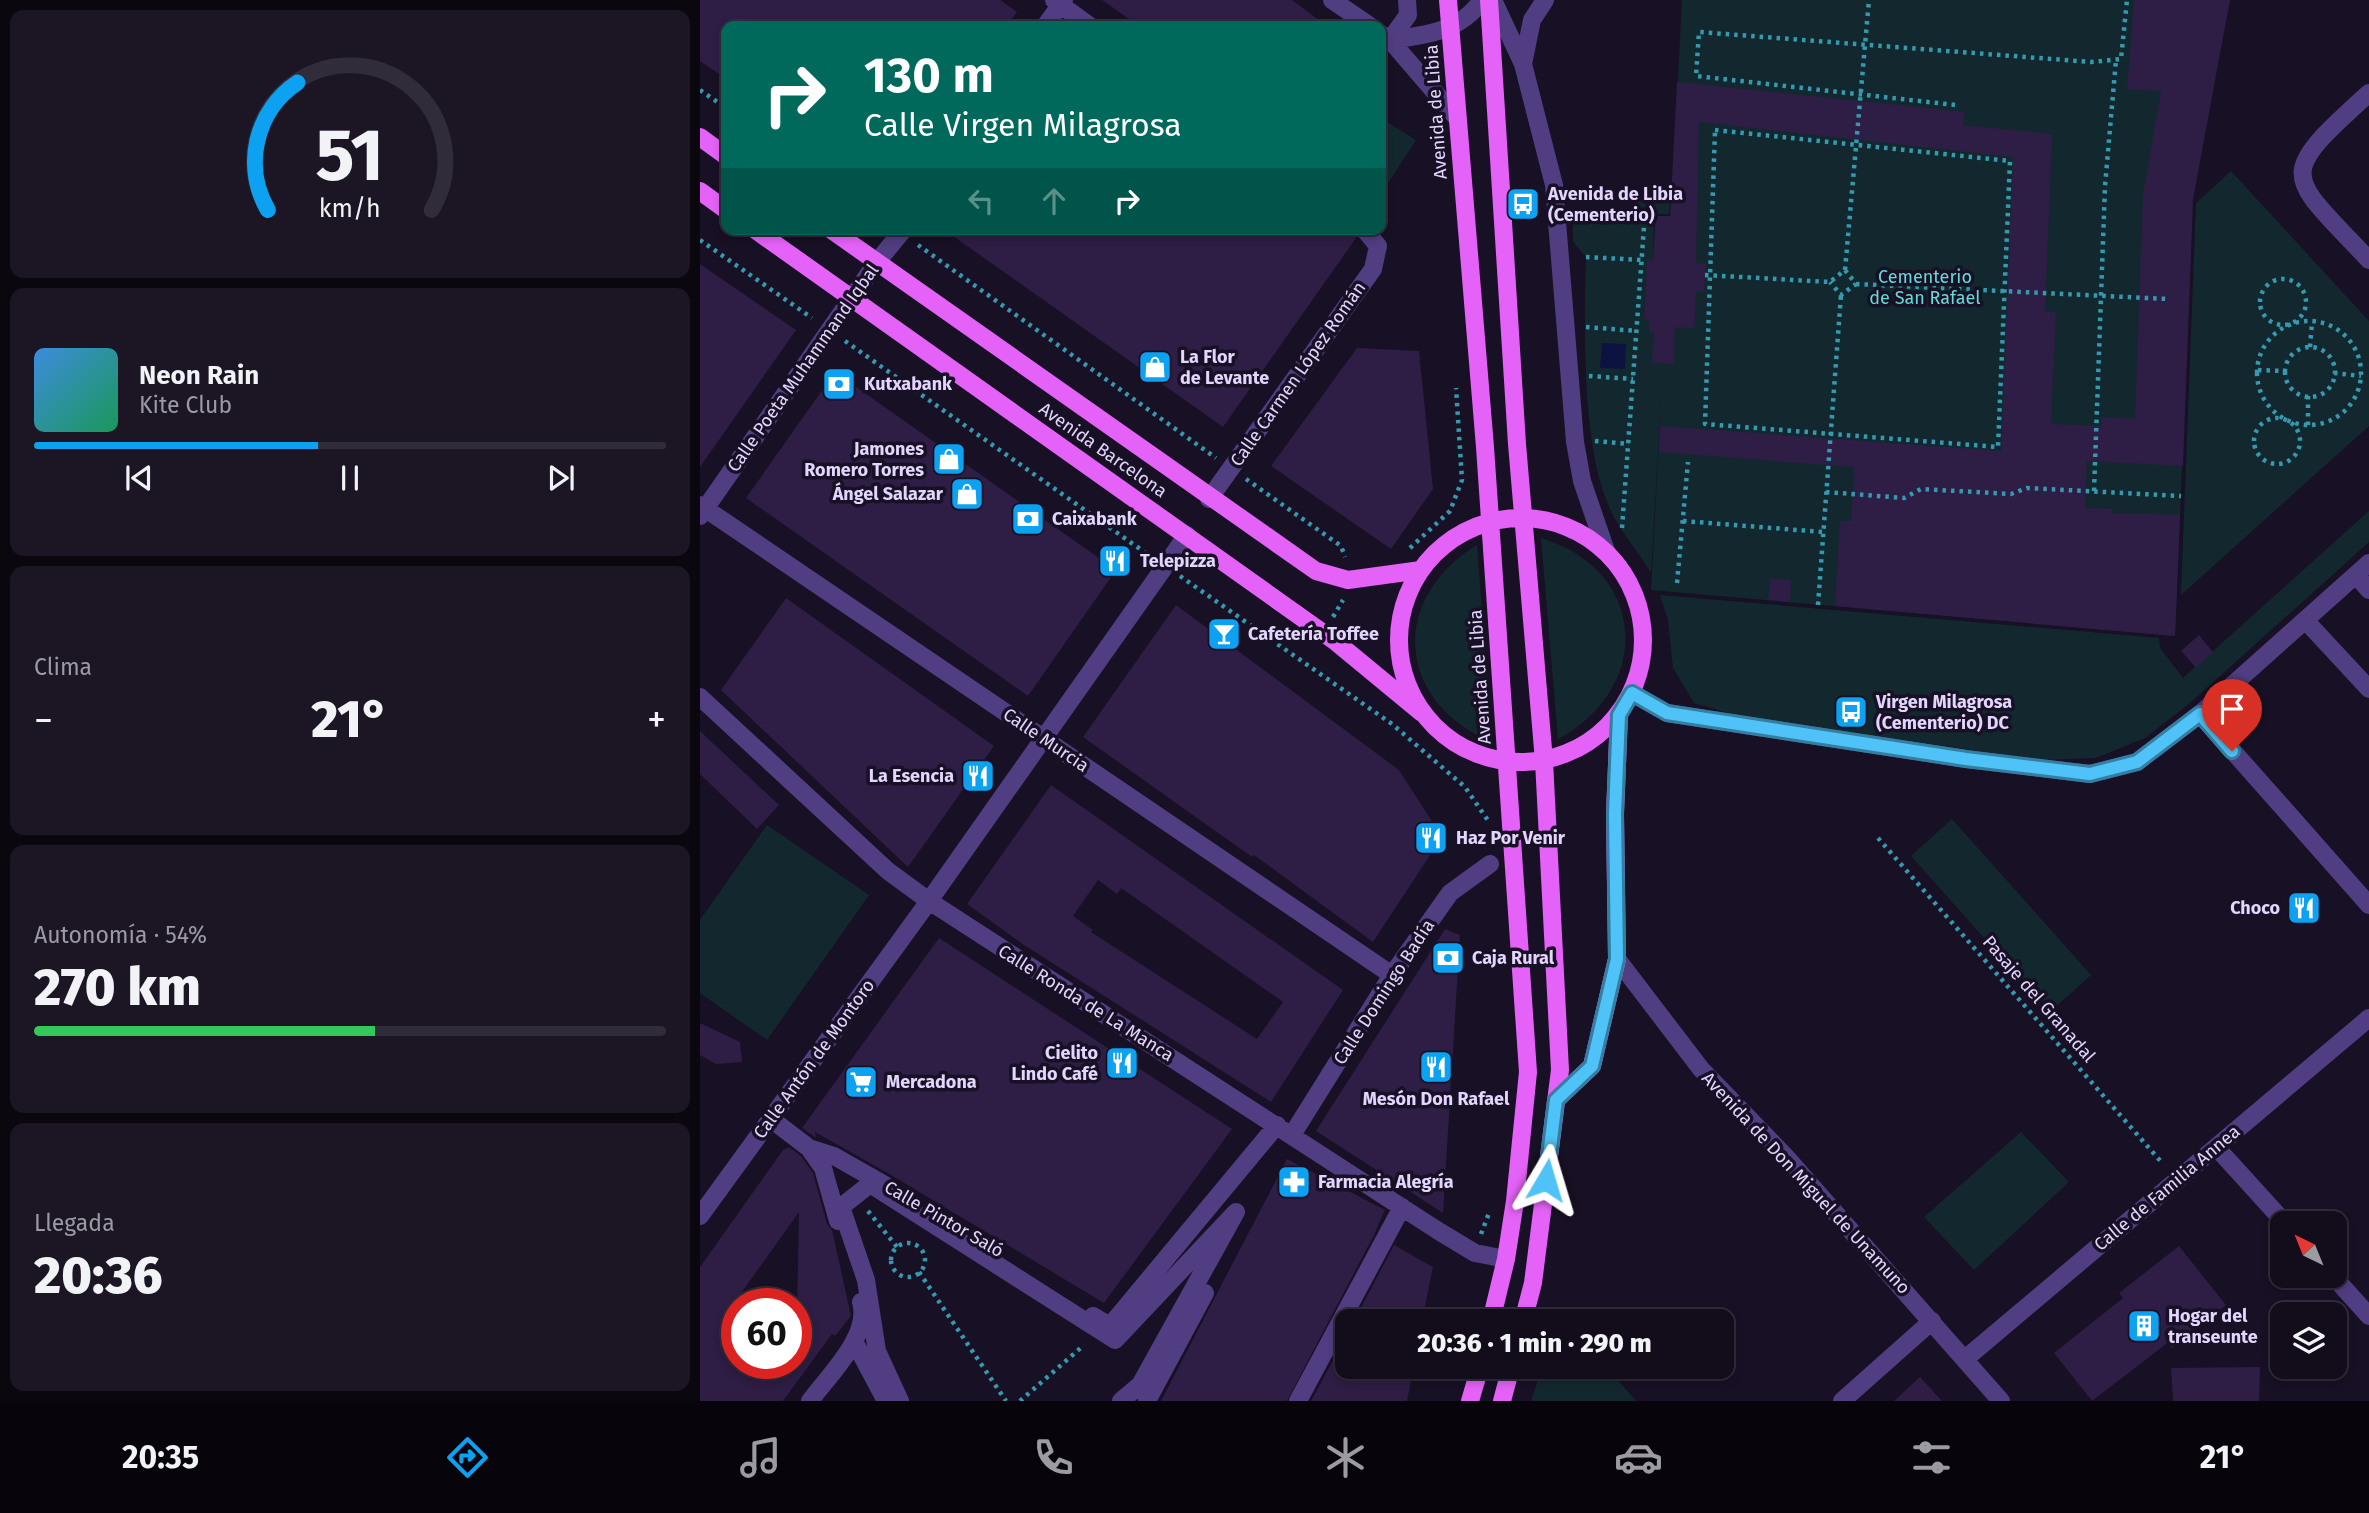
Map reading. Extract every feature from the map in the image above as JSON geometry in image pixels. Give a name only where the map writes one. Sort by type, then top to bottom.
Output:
[{"type":"main road","name":"Avenida de Libia","points":[[1448,0],[1508,762],[1528,1072],[1506,1259],[1494,1309]]},
{"type":"main road","points":[[1491,0],[1523,518],[1544,761],[1560,1070],[1533,1283],[1526,1309]]},
{"type":"main road","points":[[700,137],[721,152]]},
{"type":"main road","points":[[700,191],[721,206]]},
{"type":"main road","name":"Avenida Barcelona","points":[[763,235],[1336,642],[1422,713]]},
{"type":"main road","name":"Avenida Barcelona","points":[[839,235],[1316,572],[1348,580],[1421,570]]},
{"type":"main road","points":[[1523,518],[1568,527],[1614,550],[1638,602],[1644,633],[1642,664],[1632,693],[1619,715],[1598,736],[1581,747],[1544,761],[1508,762],[1475,754],[1445,737],[1422,713],[1407,687],[1402,667],[1399,627],[1406,597],[1421,570],[1440,549],[1463,533],[1489,522],[1523,518]]},
{"type":"main road","points":[[1556,1100],[1592,1066],[1617,959],[1615,814],[1619,715]]},
{"type":"main road","points":[[1470,1401],[1476,1379]]},
{"type":"main road","points":[[1502,1401],[1508,1379]]},
{"type":"street","points":[[1332,0],[1363,21]]},
{"type":"street","points":[[1386,36],[1408,15],[1406,0]]},
{"type":"street","name":"Avenida de Libia","points":[[1450,28],[1472,13],[1482,0]]},
{"type":"street","points":[[1491,0],[1523,64],[1554,185],[1575,442],[1586,494],[1614,550]]},
{"type":"street","points":[[1523,64],[1532,20],[1545,0]]},
{"type":"street","points":[[1048,21],[1059,2],[1084,21]]},
{"type":"street","points":[[1386,37],[1450,28]]},
{"type":"street","points":[[1386,38],[1457,118]]},
{"type":"street","points":[[2369,93],[2316,140],[2303,160],[2301,179],[2308,195],[2369,260]]},
{"type":"street","name":"Calle Poeta Muhammand Iqbal","points":[[702,510],[877,262],[900,235]]},
{"type":"street","name":"Calle Carmen López Román","points":[[1209,499],[1373,269],[1378,246],[1369,235]]},
{"type":"street","name":"Calle Murcia","points":[[702,510],[1392,975]]},
{"type":"street","points":[[929,901],[1042,737],[1187,535]]},
{"type":"street","points":[[1632,693],[1667,713],[1966,759],[2090,774],[2137,762],[2200,714],[2362,569],[2369,590]]},
{"type":"street","points":[[2305,620],[2369,688]]},
{"type":"street","name":"Calle Ronda de La Manca","points":[[700,697],[888,871],[929,901],[1475,1253],[1506,1259]]},
{"type":"street","points":[[2200,714],[2369,905]]},
{"type":"street","name":"Calle Domingo Badía","points":[[1106,1329],[1231,1179],[1284,1130],[1450,893],[1490,864]]},
{"type":"street","name":"Calle Antón de Montoro","points":[[700,1216],[929,901]]},
{"type":"street","name":"Avenida de Don Miguel de Unamuno","points":[[1617,959],[1701,1069],[1786,1157],[2001,1401]]},
{"type":"street","name":"Calle de Familia Annea","points":[[1965,1359],[2369,1018]]},
{"type":"street","name":"Calle Pintor Saló","points":[[771,1119],[809,1148],[834,1156],[1021,1263],[1023,1271],[1106,1329]]},
{"type":"street","points":[[2216,1147],[2274,1211]]},
{"type":"street","points":[[809,1148],[823,1168],[864,1311],[854,1341],[810,1401]]},
{"type":"street","points":[[1147,1401],[1245,1219],[1231,1179]]},
{"type":"street","points":[[900,1401],[877,1351],[866,1280],[841,1207],[870,1184],[1106,1329],[1115,1340],[1236,1212],[1140,1385],[1121,1401]]},
{"type":"street","points":[[1298,1401],[1402,1207]]},
{"type":"street","points":[[2344,1288],[2369,1316]]},
{"type":"street","points":[[1842,1401],[1932,1321]]},
{"type":"street","points":[[854,1341],[886,1401]]},
{"type":"path","points":[[1708,275],[1830,282],[1844,270],[1868,0]]},
{"type":"path","points":[[1955,105],[1696,76],[1699,32],[2091,62],[2121,59],[2127,0]]},
{"type":"path","points":[[2094,491],[2105,186],[2116,60]]},
{"type":"path","points":[[700,90],[721,105]]},
{"type":"path","points":[[1715,130],[1856,145],[2010,161],[1998,447],[1704,424],[1715,130]]},
{"type":"path","points":[[1622,536],[1644,227]]},
{"type":"path","points":[[909,235],[1341,546],[1345,559],[1356,559]]},
{"type":"path","points":[[700,240],[1392,724],[1465,787],[1491,826],[1512,823]]},
{"type":"path","points":[[1586,257],[1641,260]]},
{"type":"path","points":[[1844,270],[1856,284]]},
{"type":"path","points":[[2312,322],[2289,324],[2274,323],[2261,306],[2263,292],[2279,279],[2299,286],[2305,300],[2302,315],[2289,324],[2263,348],[2258,370],[2263,398],[2274,412],[2287,420],[2298,431],[2299,447],[2295,454],[2283,463],[2268,462],[2254,445],[2256,431],[2266,421],[2287,420],[2308,425],[2322,424],[2338,417],[2351,405],[2359,390],[2361,376],[2358,356],[2350,340],[2338,329],[2312,322]]},
{"type":"path","points":[[1830,282],[1842,295]]},
{"type":"path","points":[[1818,605],[1842,295],[1856,284],[2168,299]]},
{"type":"path","points":[[2310,347],[2312,322]]},
{"type":"path","points":[[1586,327],[1637,331]]},
{"type":"path","points":[[2310,347],[2328,355],[2334,373],[2326,390],[2308,396],[2289,385],[2285,371],[2292,354],[2310,347]]},
{"type":"path","points":[[2258,370],[2285,371]]},
{"type":"path","points":[[2334,373],[2361,376]]},
{"type":"path","points":[[1589,376],[1633,379]]},
{"type":"path","points":[[2308,396],[2308,425]]},
{"type":"path","points":[[1593,441],[1629,444]]},
{"type":"path","points":[[1677,583],[1688,462]]},
{"type":"path","points":[[1402,550],[1414,546],[1450,511],[1462,480]]},
{"type":"path","points":[[1826,492],[1904,498],[1921,489],[2011,494],[2026,488],[2182,496]]},
{"type":"path","points":[[1683,521],[1823,532]]},
{"type":"path","points":[[1614,550],[1625,575]]},
{"type":"path","name":"Pasaje del Granadal","points":[[1878,838],[2176,1180]]},
{"type":"path","points":[[1483,1227],[1492,1208]]},
{"type":"path","points":[[908,1242],[919,1246],[925,1262],[919,1272],[904,1276],[895,1271],[891,1261],[897,1247],[908,1242]]},
{"type":"path","points":[[919,1272],[1006,1401]]},
{"type":"path","points":[[1020,1401],[1057,1366],[1106,1329]]},
{"type":"green space","name":"Cementerio de San Rafael","points":[[1682,0],[2229,0],[2193,199],[2175,636],[1651,590],[1662,386],[1651,573],[1615,519],[1598,474],[1592,445],[1586,380],[1586,257],[1573,242],[1573,218],[1634,223],[1635,201],[1670,202],[1669,214],[1654,214],[1653,260],[1656,216],[1671,216]]},
{"type":"green space","points":[[1386,121],[1416,140],[1386,184]]},
{"type":"green space","points":[[2231,171],[2369,321],[2369,426],[2181,595],[2196,203]]},
{"type":"green space","points":[[2369,511],[2369,542],[2190,703],[2145,738],[2096,758],[2041,760],[1738,716],[1694,703],[1673,668],[1668,620],[1660,595],[2159,638],[2160,648],[2183,678]]},
{"type":"green space","points":[[1541,538],[1576,554],[1602,576],[1618,602],[1625,631],[1623,661],[1610,691],[1589,717],[1558,739]]},
{"type":"green space","points":[[1477,545],[1492,742],[1460,725],[1437,702],[1422,677],[1416,649],[1418,621],[1428,593],[1448,567]]},
{"type":"green space","points":[[1952,819],[2091,975],[2050,1012],[1911,856]]},
{"type":"green space","points":[[767,825],[869,895],[767,1040],[700,993],[700,920]]},
{"type":"green space","points":[[2021,1132],[2069,1182],[1974,1270],[1924,1217]]},
{"type":"green space","points":[[1538,1379],[1617,1379],[1636,1401],[1531,1401]]},
{"type":"shaded area","points":[[1602,343],[1626,344],[1625,369],[1600,368]]},
{"type":"building","points":[[700,0],[1000,0],[1017,12],[1010,21],[721,21],[721,76],[700,61]]},
{"type":"building","points":[[1102,0],[1292,0],[1320,21],[1132,21]]},
{"type":"building","points":[[2134,0],[2230,0],[2193,199],[2183,466],[2087,461],[2085,508],[2113,509],[2112,513],[2180,515],[2175,636],[1835,606],[1840,521],[1851,521],[1854,467],[1659,452],[1660,426],[2001,451],[2013,157],[1699,122],[1696,263],[1706,264],[1704,292],[1696,291],[1694,328],[1675,327],[1674,364],[1652,363],[1654,332],[1649,332],[1649,319],[1644,319],[1647,260],[1653,260],[1656,216],[1670,216],[1677,82],[1965,112],[1963,125],[2052,134],[2045,311],[2056,312],[2051,424],[2101,426],[2101,417],[2135,419],[2143,195],[2161,91],[2127,89]]},
{"type":"building","points":[[951,235],[1352,235],[1356,238],[1223,427]]},
{"type":"building","points":[[700,264],[796,330],[700,467]]},
{"type":"building","points":[[1357,348],[1419,351],[1433,489],[1391,549],[1271,466]]},
{"type":"building","points":[[835,372],[1116,570],[1028,696],[746,498]]},
{"type":"building","points":[[1770,579],[1791,580],[1790,602],[1768,600]]},
{"type":"building","points":[[786,598],[994,746],[908,867],[721,690]]},
{"type":"building","points":[[1176,605],[1399,770],[1442,837],[1373,942],[1254,855],[1252,857],[1083,737]]},
{"type":"building","points":[[2199,635],[2213,652],[2196,668],[2181,651]]},
{"type":"building","points":[[700,731],[779,805],[757,829],[700,774]]},
{"type":"building","points":[[1051,785],[1343,990],[1271,1102],[1024,945],[967,904]],"holes":[[[1098,880],[1117,894],[1121,888],[1283,1002],[1257,1039],[1091,932],[1093,930],[1073,916]]]},
{"type":"building","points":[[1445,929],[1460,935],[1443,1213],[1316,1131]]},
{"type":"building","points":[[939,938],[1232,1129],[1104,1303],[891,1175],[815,1132],[816,1138],[802,1128]]},
{"type":"building","points":[[700,1023],[740,1042],[742,1062],[716,1064],[700,1055]]},
{"type":"building","points":[[789,1147],[801,1156],[813,1173],[827,1224],[832,1230],[851,1316],[835,1336],[832,1334],[812,1361],[812,1288],[797,1288],[799,1212],[745,1288],[721,1288],[721,1379],[799,1379],[783,1401],[700,1401],[700,1267],[783,1150]]},
{"type":"building","points":[[1287,1159],[1385,1210],[1287,1401],[1161,1401]]},
{"type":"building","points":[[1394,1245],[1433,1267],[1424,1309],[1360,1309]]},
{"type":"building","name":"Hogar del transeunte","points":[[2179,1246],[2226,1305],[2171,1349],[2170,1341],[2092,1401],[2054,1353],[2123,1298],[2119,1293]]},
{"type":"building","points":[[1335,1357],[1335,1379],[1412,1379],[1407,1401],[1311,1401]]},
{"type":"building","points":[[2260,1367],[2259,1401],[2173,1401],[2171,1368]]},
{"type":"building","points":[[1920,1377],[1942,1401],[1894,1401]]},
{"type":"place","name":"Avenida de Libia (Cementerio)","points":[[1523,204]]},
{"type":"place","name":"La Flor de Levante","points":[[1155,367]]},
{"type":"place","name":"Kutxabank","points":[[839,384]]},
{"type":"place","name":"Jamones Romero Torres","points":[[949,459]]},
{"type":"place","name":"Ángel Salazar","points":[[967,494]]},
{"type":"place","name":"Caixabank","points":[[1028,519]]},
{"type":"place","name":"Telepizza","points":[[1115,561]]},
{"type":"place","name":"Cafetería Toffee","points":[[1224,634]]},
{"type":"place","name":"Virgen Milagrosa (Cementerio) DC","points":[[1851,712]]},
{"type":"place","name":"La Esencia","points":[[978,776]]},
{"type":"place","name":"Haz Por Venir","points":[[1431,838]]},
{"type":"place","name":"Choco","points":[[2304,908]]},
{"type":"place","name":"Caja Rural","points":[[1448,958]]},
{"type":"place","name":"Cielito Lindo Café","points":[[1122,1063]]},
{"type":"place","name":"Mesón Don Rafael","points":[[1436,1067]]},
{"type":"place","name":"Mercadona","points":[[861,1082]]},
{"type":"place","name":"Farmacia Alegría","points":[[1294,1182]]},
{"type":"place","name":"Hogar del transeunte","points":[[2144,1326]]},
{"type":"route","points":[[1546,1180],[1556,1100],[1592,1066],[1617,959],[1615,814],[1619,715],[1632,693],[1667,713],[1966,759],[2090,774],[2137,762],[2200,714],[2232,751]]}]
